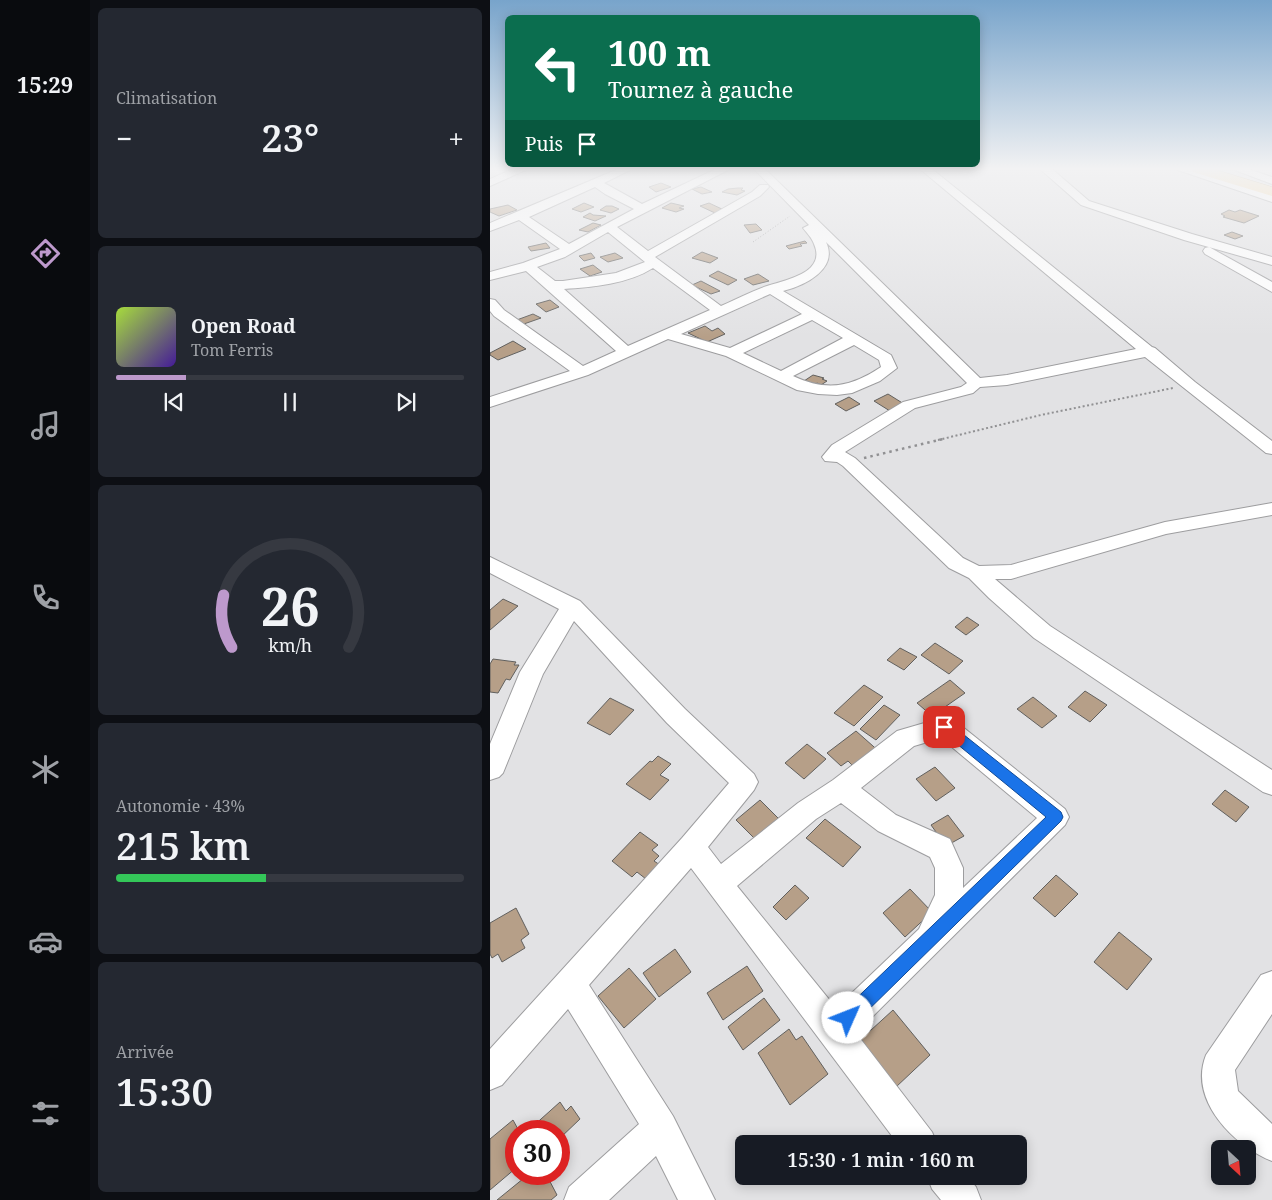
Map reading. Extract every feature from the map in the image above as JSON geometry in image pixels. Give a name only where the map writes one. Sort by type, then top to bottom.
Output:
[{"type":"street","points":[[533,225],[568,249]]},
{"type":"street","points":[[490,276],[528,266],[568,249],[614,225]]},
{"type":"street","points":[[552,285],[579,285],[629,273],[648,266],[650,260],[706,225]]},
{"type":"street","points":[[492,399],[582,372],[748,299],[760,291],[801,282],[812,274],[822,259],[823,246],[806,225]]},
{"type":"street","points":[[816,225],[976,383]]},
{"type":"street","points":[[994,225],[1150,351],[1189,385],[1272,449]]},
{"type":"street","points":[[1152,225],[1272,261]]},
{"type":"street","points":[[609,228],[619,233],[650,260],[720,311]]},
{"type":"street","points":[[1188,237],[1272,288]]},
{"type":"street","points":[[528,266],[552,285],[626,352]]},
{"type":"street","points":[[666,334],[731,353],[803,387],[845,390],[881,374],[889,368],[886,358],[831,323],[811,315],[771,289]]},
{"type":"street","points":[[490,303],[499,312],[582,372]]},
{"type":"street","points":[[731,353],[811,315]]},
{"type":"street","points":[[782,376],[855,338]]},
{"type":"street","points":[[1150,351],[1007,380],[976,383],[967,390],[908,406],[838,450],[831,457],[840,456],[849,462],[956,563],[976,573],[996,593],[1042,632],[1272,784]]},
{"type":"street","points":[[976,573],[1011,572],[1165,528],[1272,509]]},
{"type":"street","points":[[490,564],[572,606],[676,716],[745,782],[692,847],[490,1073]]},
{"type":"street","points":[[490,769],[494,765],[532,672],[572,606]]},
{"type":"street","points":[[718,884],[807,810],[842,788],[906,738],[944,727],[1056,817],[834,1031]]},
{"type":"street","points":[[842,788],[887,823],[940,848],[949,868],[949,896],[930,938]]},
{"type":"street","points":[[692,847],[718,884],[913,1135]]},
{"type":"street","points":[[570,983],[661,1128],[697,1200]]},
{"type":"street","points":[[1272,986],[1218,1067],[1223,1099],[1254,1132],[1272,1144]]},
{"type":"street","points":[[582,1200],[661,1128]]},
{"type":"street","points":[[952,1185],[963,1200]]},
{"type":"path","points":[[753,242],[778,225]]},
{"type":"path","points":[[849,462],[1041,414],[1189,385]]},
{"type":"building","points":[[589,225],[601,225],[588,232],[579,230]]},
{"type":"building","points":[[744,225],[757,225],[762,230],[750,233]]},
{"type":"building","points":[[1232,232],[1243,236],[1235,239],[1224,235]]},
{"type":"building","points":[[805,241],[807,243],[800,244],[802,246],[789,249],[786,246]]},
{"type":"building","points":[[546,243],[550,248],[531,251],[528,247]]},
{"type":"building","points":[[702,252],[718,258],[710,263],[692,258]]},
{"type":"building","points":[[591,253],[595,258],[584,261],[579,256]]},
{"type":"building","points":[[615,253],[623,258],[608,262],[600,257]]},
{"type":"building","points":[[593,265],[602,272],[590,276],[580,269]]},
{"type":"building","points":[[718,271],[737,280],[728,285],[709,276]]},
{"type":"building","points":[[758,274],[769,281],[753,285],[744,279]]},
{"type":"building","points":[[701,281],[720,291],[711,294],[692,285]]},
{"type":"building","points":[[550,300],[559,307],[546,312],[536,304]]},
{"type":"building","points":[[533,314],[541,318],[521,325],[514,321]]},
{"type":"building","points":[[705,326],[712,331],[718,328],[725,334],[707,342],[688,333]]},
{"type":"building","points":[[513,341],[526,349],[498,360],[490,355],[490,353]]},
{"type":"building","points":[[813,375],[824,378],[822,379],[827,381],[821,385],[817,383],[812,387],[801,383]]},
{"type":"building","points":[[888,394],[904,404],[890,411],[874,401]]},
{"type":"building","points":[[849,397],[860,404],[846,411],[835,404]]},
{"type":"building","points":[[503,599],[518,606],[490,630],[490,610]]},
{"type":"building","points":[[967,617],[979,625],[966,635],[955,627]]},
{"type":"building","points":[[935,643],[963,661],[949,674],[921,655]]},
{"type":"building","points":[[900,648],[917,657],[904,670],[887,660]]},
{"type":"building","points":[[493,659],[516,662],[514,665],[519,665],[510,680],[506,679],[498,693],[490,692],[490,664]]},
{"type":"building","points":[[950,680],[965,693],[932,716],[917,703]]},
{"type":"building","points":[[864,685],[883,697],[854,726],[834,713]]},
{"type":"building","points":[[1085,691],[1107,705],[1090,722],[1068,707]]},
{"type":"building","points":[[1033,697],[1057,716],[1042,728],[1017,709]]},
{"type":"building","points":[[610,698],[634,710],[610,735],[587,723]]},
{"type":"building","points":[[884,705],[900,715],[876,740],[860,729]]},
{"type":"building","points":[[856,731],[882,754],[859,772],[848,761],[841,766],[827,753]]},
{"type":"building","points":[[807,744],[826,759],[804,779],[785,763]]},
{"type":"building","points":[[658,756],[671,764],[660,775],[669,780],[650,800],[626,784],[650,761],[652,762]]},
{"type":"building","points":[[935,767],[955,788],[936,801],[916,779]]},
{"type":"building","points":[[1225,790],[1249,807],[1236,822],[1212,804]]},
{"type":"building","points":[[760,800],[786,826],[762,846],[736,820]]},
{"type":"building","points":[[948,815],[964,836],[946,846],[931,825]]},
{"type":"building","points":[[825,819],[861,847],[843,867],[806,838]]},
{"type":"building","points":[[640,832],[658,845],[652,850],[659,856],[654,861],[660,865],[646,879],[637,872],[632,877],[612,861]]},
{"type":"building","points":[[1056,875],[1078,894],[1055,917],[1033,898]]},
{"type":"building","points":[[795,885],[809,898],[786,920],[773,907]]},
{"type":"building","points":[[910,889],[932,912],[905,937],[883,913]]},
{"type":"building","points":[[516,908],[529,934],[521,940],[525,948],[502,962],[498,954],[492,958],[490,954],[490,923]]},
{"type":"building","points":[[1119,932],[1152,959],[1127,990],[1094,962]]},
{"type":"building","points":[[675,949],[691,972],[659,997],[643,973]]},
{"type":"building","points":[[747,966],[763,991],[723,1020],[707,993]]},
{"type":"building","points":[[629,968],[656,999],[624,1028],[598,996]]},
{"type":"building","points":[[764,998],[780,1020],[743,1050],[728,1027]]},
{"type":"building","points":[[893,1010],[930,1055],[896,1087],[859,1041]]},
{"type":"building","points":[[789,1029],[796,1040],[802,1036],[828,1074],[790,1105],[758,1053]]},
{"type":"building","points":[[560,1102],[566,1111],[571,1106],[580,1119],[570,1129],[570,1120],[540,1120]]},
{"type":"building","points":[[505,1127],[505,1177],[490,1190],[490,1139]]},
{"type":"building","points":[[515,1185],[552,1185],[557,1195],[551,1200],[497,1200]]},
{"type":"route","points":[[848,1018],[1056,817],[944,727]]}]
